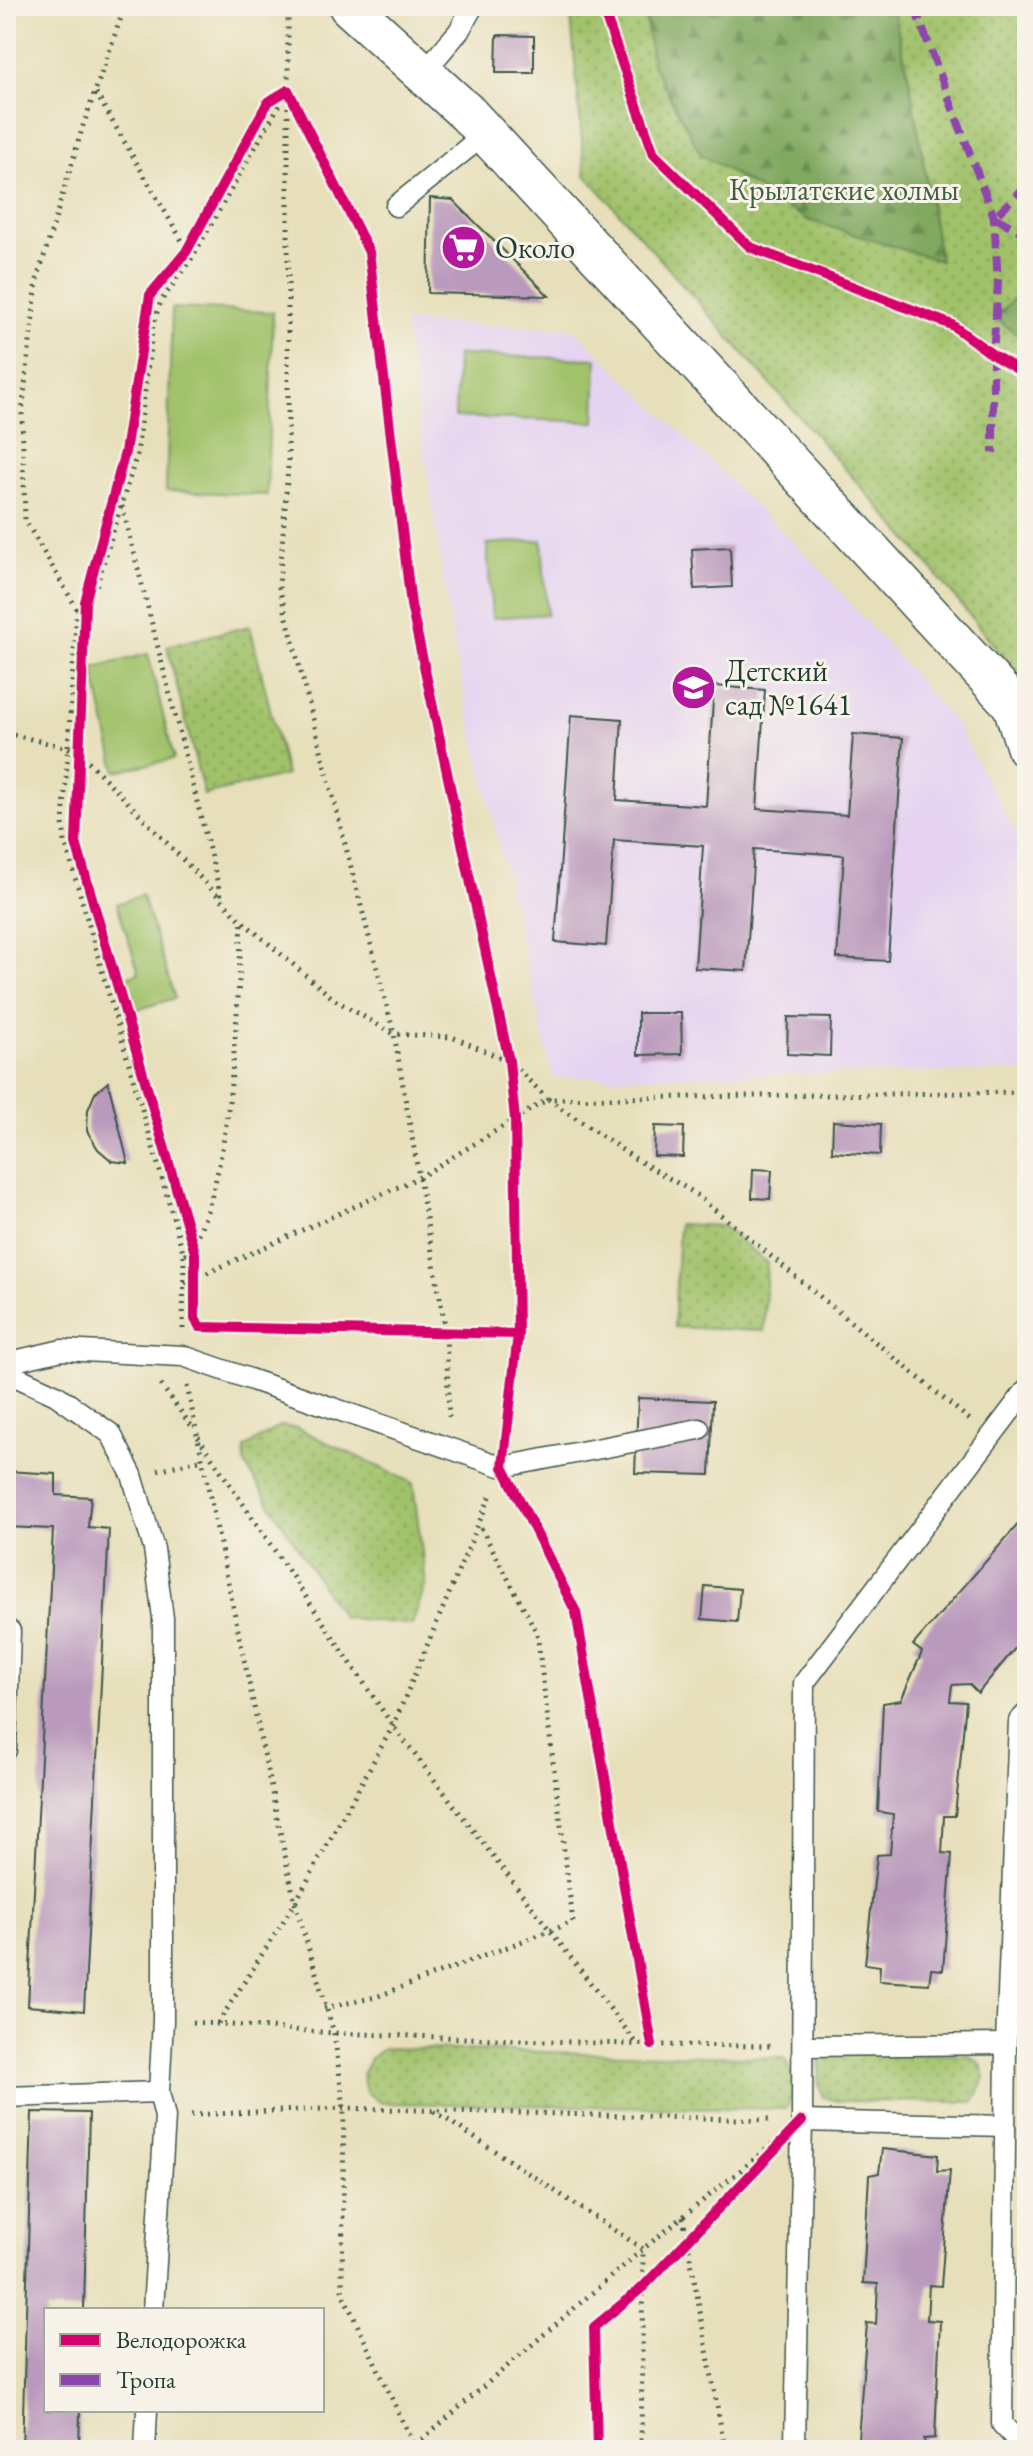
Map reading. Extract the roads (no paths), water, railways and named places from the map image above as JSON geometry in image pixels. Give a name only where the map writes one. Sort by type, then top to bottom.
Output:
[{"type":"street","points":[[349,6],[424,72],[485,134],[1013,705],[1027,748]]},
{"type":"lane","points":[[424,72],[459,31],[473,6]]},
{"type":"lane","points":[[396,206],[485,134]]},
{"type":"lane","points":[[6,1363],[62,1350],[183,1356],[503,1467],[699,1429]]},
{"type":"lane","points":[[6,1372],[56,1395],[111,1434],[132,1475],[154,1549],[163,1618],[163,2021],[159,2092],[165,2117],[153,2308]]},
{"type":"lane","points":[[801,2450],[795,2442],[803,2046],[804,1683],[1027,1389]]},
{"type":"lane","points":[[6,1631],[10,1631],[6,1750]]},
{"type":"lane","points":[[1026,2450],[1002,2424],[1006,2044],[1019,1721],[1027,1713]]},
{"type":"lane","points":[[803,2046],[1006,2044]]},
{"type":"lane","points":[[6,2097],[159,2092]]},
{"type":"lane","points":[[802,2121],[1005,2126]]},
{"type":"lane","points":[[145,2450],[147,2412]]},
{"type":"place","name":"Около","points":[[464,247]]},
{"type":"place","name":"Детский сад №1641","points":[[694,687]]},
{"type":"park label","name":"Крылатские холмы","points":[[844,189]]}]
